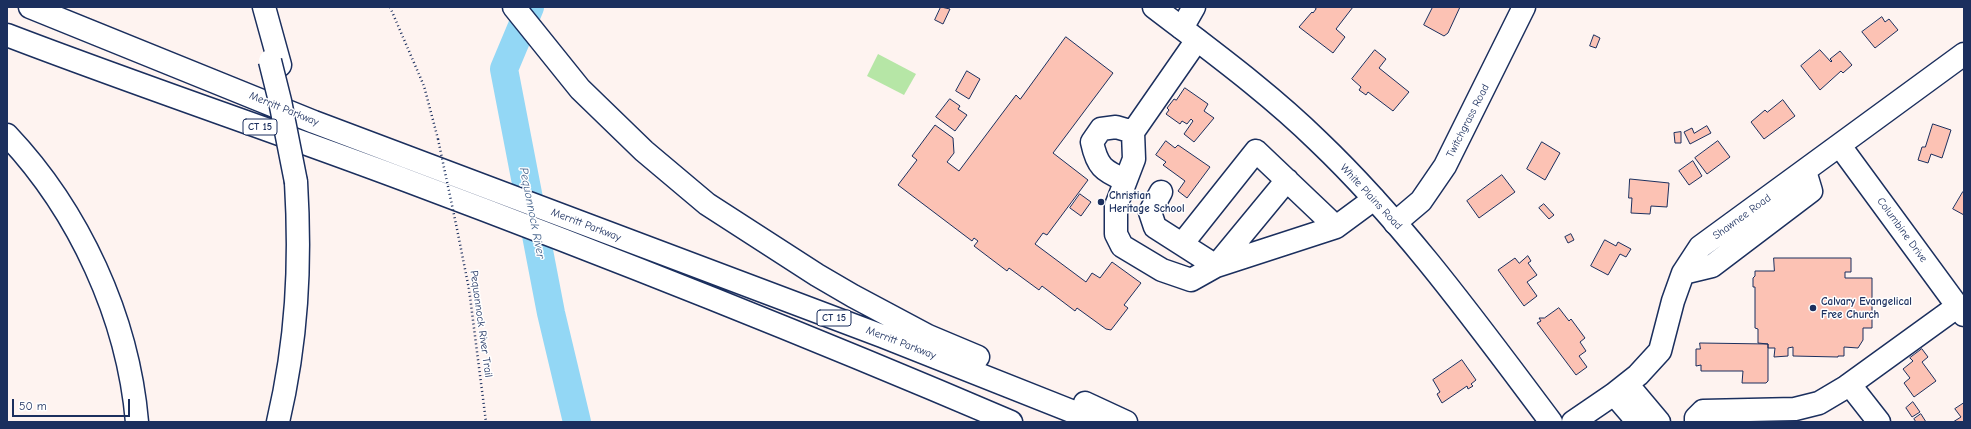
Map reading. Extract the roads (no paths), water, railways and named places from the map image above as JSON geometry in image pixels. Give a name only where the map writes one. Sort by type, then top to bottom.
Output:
[{"type":"main road","name":"Merritt Parkway","points":[[30,7],[155,56],[314,122],[874,333],[1099,422]]},
{"type":"main road","points":[[252,7],[275,63]]},
{"type":"main road","points":[[264,7],[296,182],[299,227],[296,314],[292,355],[278,422]]},
{"type":"main road","points":[[514,7],[580,89],[644,151],[707,204],[775,249],[853,296],[928,336],[1101,409],[1126,422]]},
{"type":"main road","name":"White Plains Road","points":[[1154,7],[1287,112],[1318,141],[1374,199],[1478,325],[1551,422]]},
{"type":"main road","points":[[1194,7],[1189,34],[1133,132],[1134,159],[1116,206],[1116,234],[1122,246],[1162,270],[1191,280],[1216,266],[1336,227],[1374,199]]},
{"type":"main road","name":"Twitchgrass Road","points":[[1395,223],[1420,201],[1445,166],[1524,7]]},
{"type":"main road","name":"Merritt Parkway","points":[[7,36],[513,220],[870,362],[1011,422]]},
{"type":"main road","name":"Shawnee Road","points":[[1573,422],[1621,389],[1638,375],[1660,351],[1673,301],[1683,273],[1700,247],[1964,54]]},
{"type":"main road","points":[[1125,180],[1109,173],[1095,160],[1092,142],[1101,129],[1116,127],[1133,132]]},
{"type":"main road","points":[[7,135],[47,181],[77,229],[105,293],[124,347],[137,422]]},
{"type":"main road","name":"Columbine Drive","points":[[1840,146],[1961,310]]},
{"type":"main road","points":[[1182,244],[1256,151],[1336,227]]},
{"type":"main road","points":[[1216,266],[1287,180]]},
{"type":"main road","points":[[1161,192],[1150,212],[1155,227],[1216,266]]},
{"type":"main road","points":[[1696,422],[1696,418],[1703,411],[1795,409],[1819,403],[1850,385],[1961,310]]},
{"type":"main road","points":[[1850,385],[1879,422]]},
{"type":"main road","points":[[1621,389],[1638,422]]},
{"type":"main road","points":[[1621,389],[1660,422]]},
{"type":"waterway","name":"Pequonnock River","points":[[530,7],[504,69],[551,313],[577,422]]},
{"type":"place","name":"Christian Heritage School","points":[[1101,202]]},
{"type":"place","name":"Calvary Evangelical Free Church","points":[[1813,308]]}]
